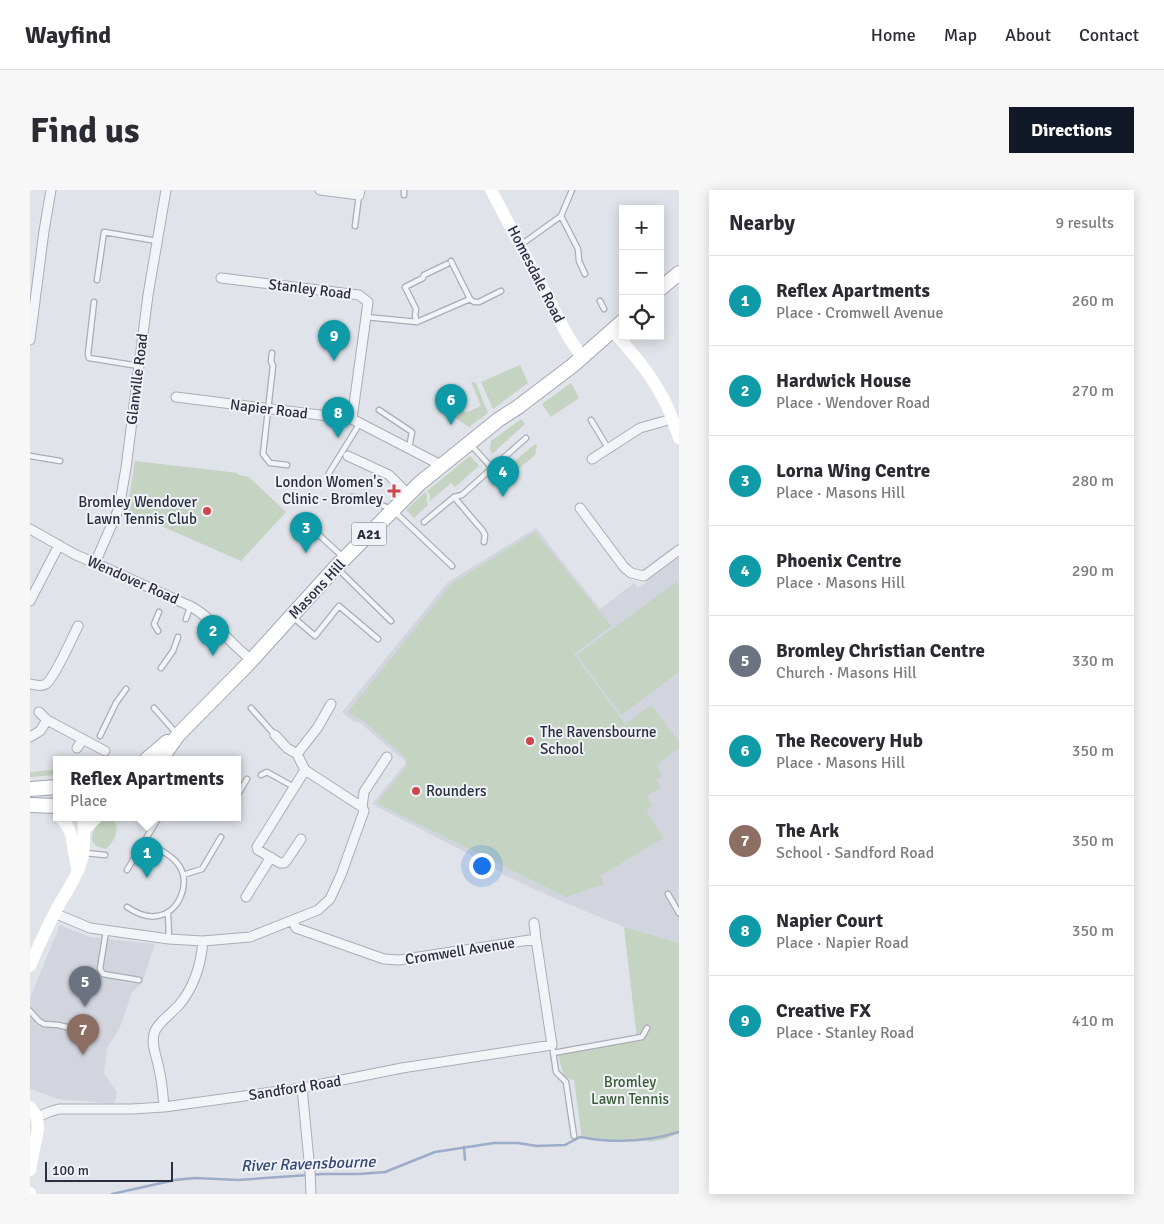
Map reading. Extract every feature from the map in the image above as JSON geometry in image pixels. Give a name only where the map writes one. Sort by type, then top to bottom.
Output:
[{"type":"main road","name":"Homesdale Road","points":[[491,190],[569,338],[582,357]]},
{"type":"main road","points":[[664,286],[679,273]]},
{"type":"main road","name":"A21","points":[[582,357],[617,325]]},
{"type":"main road","points":[[617,325],[628,347],[648,373],[663,398],[679,438]]},
{"type":"main road","name":"Masons Hill","points":[[163,756],[178,735],[252,660],[340,563],[420,483],[498,420],[562,374],[582,357]]},
{"type":"main road","name":"Masons Hill","points":[[150,756],[178,735]]},
{"type":"main road","points":[[30,789],[53,787]]},
{"type":"main road","points":[[30,805],[53,809]]},
{"type":"main road","points":[[64,821],[72,837],[78,871]]},
{"type":"main road","points":[[30,966],[34,946],[78,871],[84,853],[83,821]]},
{"type":"main road","points":[[84,830],[93,821]]},
{"type":"main road","points":[[30,1170],[38,1129],[34,1112]]},
{"type":"street","points":[[30,340],[51,190]]},
{"type":"street","name":"Glanville Road","points":[[95,563],[119,508],[126,468],[148,295],[166,190]]},
{"type":"street","points":[[320,190],[359,192]]},
{"type":"street","name":"Stanley Road","points":[[221,278],[359,295],[368,302],[356,421]]},
{"type":"street","name":"Napier Road","points":[[176,397],[356,421],[435,462],[439,466]]},
{"type":"street","points":[[592,460],[640,428],[672,419]]},
{"type":"street","points":[[348,456],[388,475],[409,494]]},
{"type":"street","points":[[580,508],[624,567],[631,573],[644,576],[679,550]]},
{"type":"street","name":"Wendover Road","points":[[30,529],[95,563],[190,606],[206,616],[231,642],[252,660]]},
{"type":"street","points":[[30,601],[59,545]]},
{"type":"street","points":[[30,684],[42,685],[50,680],[78,626]]},
{"type":"street","points":[[297,754],[318,727],[331,704]]},
{"type":"street","points":[[39,712],[47,720],[104,751]]},
{"type":"street","points":[[30,738],[40,731],[47,720]]},
{"type":"street","points":[[275,735],[287,748],[297,754],[305,770],[362,806]]},
{"type":"street","points":[[77,748],[83,739]]},
{"type":"street","points":[[54,913],[90,928],[106,931],[169,939],[204,941],[250,937],[318,910],[330,899],[342,875],[364,811],[362,806],[364,792],[387,757]]},
{"type":"street","points":[[301,839],[287,860],[280,863],[258,850],[257,846],[305,770]]},
{"type":"street","points":[[246,897],[271,857]]},
{"type":"street","name":"Cromwell Avenue","points":[[293,921],[296,928],[384,959],[400,960],[536,939],[553,1049]]},
{"type":"street","points":[[534,923],[536,939]]},
{"type":"street","points":[[164,1107],[159,1068],[153,1044],[154,1033],[157,1027],[180,1004],[190,990],[200,964],[204,941]]},
{"type":"street","name":"Sandford Road","points":[[34,1112],[59,1109],[164,1107],[302,1088],[402,1068],[553,1049]]},
{"type":"street","points":[[302,1088],[311,1175],[311,1194]]},
{"type":"lane","points":[[520,244],[561,216],[572,190]]},
{"type":"lane","points":[[355,226],[359,192]]},
{"type":"lane","points":[[561,216],[578,249],[579,261],[585,274]]},
{"type":"lane","points":[[97,280],[104,232],[157,241]]},
{"type":"lane","points":[[417,322],[415,316],[416,309],[405,287],[449,262],[470,299],[474,302],[479,302],[501,290]]},
{"type":"lane","points":[[366,317],[417,322],[470,299]]},
{"type":"lane","points":[[600,301],[604,308]]},
{"type":"lane","points":[[94,302],[89,358],[139,366]]},
{"type":"lane","points":[[272,354],[271,361],[273,366],[263,454],[270,463],[286,465]]},
{"type":"lane","points":[[379,410],[412,432],[409,448]]},
{"type":"lane","points":[[590,420],[609,449]]},
{"type":"lane","points":[[329,473],[356,421]]},
{"type":"lane","points":[[424,522],[454,497],[462,494],[526,438]]},
{"type":"lane","points":[[469,443],[492,468]]},
{"type":"lane","points":[[30,456],[60,461]]},
{"type":"lane","points":[[454,497],[483,531],[485,535],[484,542]]},
{"type":"lane","points":[[335,498],[366,498],[392,510],[452,566]]},
{"type":"lane","points":[[304,521],[391,621]]},
{"type":"lane","points":[[186,618],[190,606]]},
{"type":"lane","points":[[292,616],[315,636],[340,606],[378,638]]},
{"type":"lane","points":[[158,631],[154,624],[159,612]]},
{"type":"lane","points":[[161,668],[173,651],[178,637]]},
{"type":"lane","points":[[100,736],[116,703],[126,689]]},
{"type":"lane","points":[[154,708],[178,735]]},
{"type":"lane","points":[[251,708],[275,735]]},
{"type":"lane","points":[[261,775],[267,772],[294,787]]},
{"type":"lane","points":[[241,789],[247,779]]},
{"type":"lane","points":[[127,870],[157,821]]},
{"type":"lane","points":[[183,875],[202,869],[221,838]]},
{"type":"lane","points":[[127,908],[146,916],[157,916],[168,912],[180,899],[184,881],[179,866],[174,860],[145,841]]},
{"type":"lane","points":[[84,853],[105,855]]},
{"type":"lane","points":[[668,894],[679,912]]},
{"type":"lane","points":[[168,912],[169,939]]},
{"type":"lane","points":[[106,931],[100,969],[103,974],[139,980]]},
{"type":"lane","points":[[30,1011],[44,1024],[75,1029],[86,1038]]},
{"type":"lane","points":[[574,1136],[566,1082],[556,1072],[553,1049],[642,1037],[648,1028]]},
{"type":"shaded area","name":"The Ravensbourne School","points":[[536,528],[600,609],[634,583],[638,588],[679,557],[679,943],[624,927],[556,899],[502,874],[465,852],[372,804],[405,764],[405,761],[359,722],[354,722],[342,712],[448,582]]},
{"type":"shaded area","points":[[60,925],[90,937],[155,944],[142,983],[132,992],[120,1027],[107,1048],[104,1073],[117,1093],[114,1104],[58,1099],[30,1089],[30,998]]},
{"type":"green space","points":[[520,365],[528,383],[493,409],[481,382]]},
{"type":"green space","points":[[471,381],[476,383],[488,413],[469,427],[445,411],[461,405],[465,413],[481,406]]},
{"type":"green space","points":[[571,383],[579,398],[551,417],[542,404]]},
{"type":"green space","points":[[521,419],[525,424],[492,454],[490,449],[491,441]]},
{"type":"green space","points":[[535,444],[537,446],[535,455],[497,487],[492,482],[494,479],[490,475],[492,473],[496,477]]},
{"type":"green space","points":[[470,456],[479,466],[455,487],[451,483],[429,502],[430,495],[427,491]]},
{"type":"green space","name":"Bromley Wendover Lawn Tennis Club","points":[[135,461],[238,473],[238,475],[249,477],[286,512],[241,561],[127,511]]},
{"type":"green space","points":[[425,492],[428,505],[414,518],[406,510]]},
{"type":"green space","name":"The Ravensbourne School","points":[[535,532],[611,626],[574,654],[625,724],[651,705],[679,742],[679,748],[656,765],[662,776],[656,780],[661,787],[647,796],[653,806],[646,810],[663,838],[600,876],[604,884],[566,897],[377,803],[406,767],[407,761],[405,757],[360,718],[356,718],[348,712],[451,584]]},
{"type":"green space","points":[[676,582],[679,586],[679,672],[621,715],[577,655]]},
{"type":"green space","points":[[53,769],[53,775],[30,777],[30,772]]},
{"type":"green space","points":[[100,821],[114,821],[116,825],[116,834],[106,849],[94,844],[92,840],[96,826]]},
{"type":"green space","name":"Bromley Lawn Tennis","points":[[624,927],[679,943],[679,1133],[666,1139],[649,1142],[648,1140],[582,1139],[574,1080],[564,1077],[558,1054],[637,1039]]},
{"type":"waterway","name":"River Ravensbourne","points":[[112,1194],[175,1180],[195,1178],[238,1180],[385,1172],[435,1152],[494,1143],[518,1143],[537,1146],[565,1145],[580,1137],[630,1141],[655,1138],[679,1132]]},
{"type":"waterway","points":[[464,1147],[465,1160]]},
{"type":"place","name":"Creative FX","points":[[334,361]]},
{"type":"place","name":"The Recovery Hub","points":[[451,425]]},
{"type":"place","name":"Napier Court","points":[[338,438]]},
{"type":"place","name":"London Women's Clinic - Bromley","points":[[394,491]]},
{"type":"place","name":"Phoenix Centre","points":[[503,497]]},
{"type":"place","name":"Bromley Wendover Lawn Tennis Club","points":[[207,511]]},
{"type":"place","name":"Lorna Wing Centre","points":[[306,553]]},
{"type":"place","name":"Hardwick House","points":[[213,656]]},
{"type":"place","name":"The Ravensbourne School","points":[[530,741]]},
{"type":"place","name":"Rounders","points":[[416,791]]},
{"type":"place","name":"Reflex Apartments","points":[[147,878]]},
{"type":"place","name":"Bromley Christian Centre","points":[[85,1007]]},
{"type":"place","name":"The Ark","points":[[83,1055]]}]
